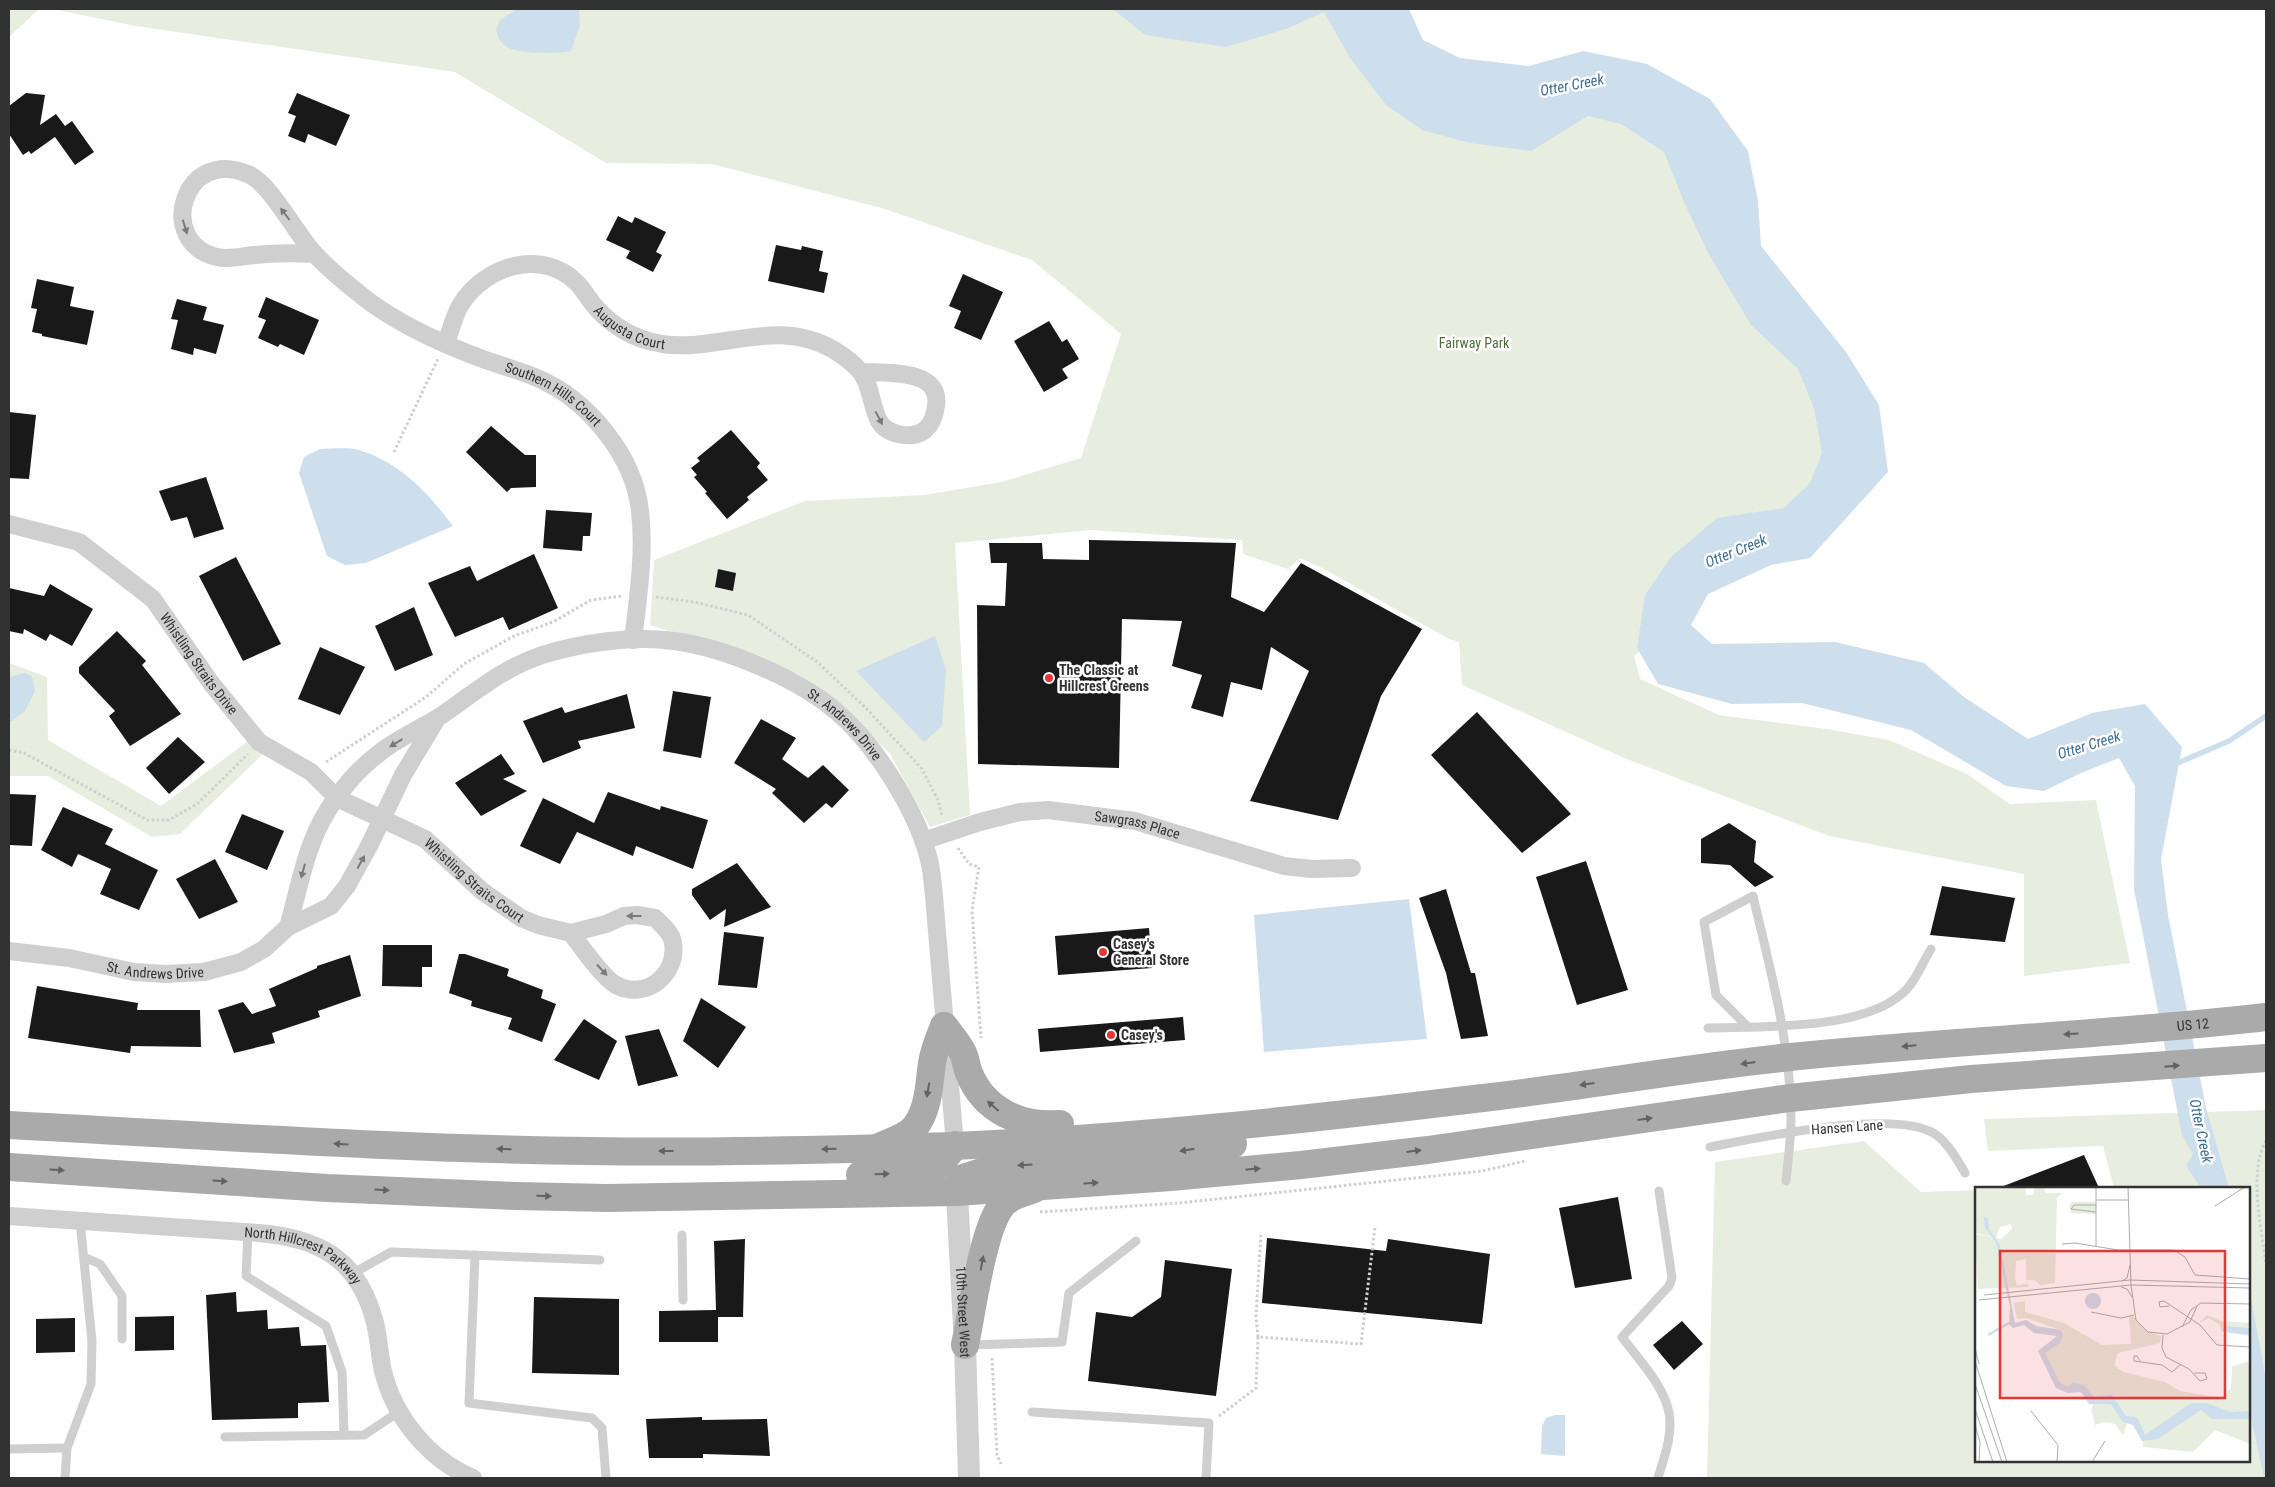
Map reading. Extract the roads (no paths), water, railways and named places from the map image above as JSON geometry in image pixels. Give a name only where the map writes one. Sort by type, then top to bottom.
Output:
[{"type":"main road","name":"US 12","points":[[9,1125],[350,1144],[585,1151],[955,1146],[1158,1133],[1475,1099],[1786,1058],[1988,1039],[2120,1032],[2256,1018]]},
{"type":"main road","points":[[877,1148],[903,1136],[914,1127],[920,1117],[928,1092],[936,1043],[944,1026],[963,1053],[969,1074],[987,1101],[1014,1120],[1031,1124],[1049,1125],[1347,1102],[1421,1105]]},
{"type":"main road","points":[[965,1344],[994,1216],[1009,1199],[1039,1199],[1171,1177],[1399,1153],[1790,1098],[1971,1079],[2124,1070],[2258,1058]]},
{"type":"main road","points":[[957,1192],[963,1178],[998,1167],[1135,1158],[1393,1123],[1475,1099]]},
{"type":"main road","points":[[607,1198],[749,1181],[925,1171],[939,1166],[955,1146]]},
{"type":"main road","points":[[9,1167],[327,1188],[607,1198],[957,1192],[1039,1199]]},
{"type":"street","name":"Southern Hills Court","points":[[314,254],[272,253],[220,258],[205,253],[191,243],[184,225],[182,210],[187,192],[199,177],[215,169],[235,169],[253,176],[265,188],[314,254],[363,297],[401,322],[446,343],[477,357],[538,378],[569,396],[596,420],[615,445],[629,473],[640,509],[638,595],[633,640]]},
{"type":"street","name":"Augusta Court","points":[[446,343],[460,305],[483,278],[497,270],[536,264],[560,270],[578,284],[603,316],[641,339],[663,344],[687,345],[731,341],[754,335],[791,336],[809,340],[834,350],[861,372]]},
{"type":"street","points":[[861,372],[903,374],[925,380],[937,402],[934,417],[925,430],[911,435],[899,435],[886,429],[879,422],[861,372]]},
{"type":"street","name":"Whistling Straits Drive","points":[[9,524],[79,542],[153,599],[211,682],[259,742],[311,772],[337,798],[382,819]]},
{"type":"street","name":"St. Andrews Drive","points":[[288,927],[308,853],[328,810],[337,798],[359,771],[378,754],[438,717],[476,688],[513,667],[535,658],[590,645],[633,640],[674,641],[728,655],[775,673],[805,689],[838,713],[872,749],[900,792],[923,841],[930,863],[934,896],[955,1146]]},
{"type":"street","name":"St. Andrews Drive","points":[[9,950],[69,958],[134,972],[166,974],[204,972],[242,962],[264,950],[288,927],[330,906],[347,886],[403,775],[438,717]]},
{"type":"street","name":"Sawgrass Place","points":[[923,841],[1020,812],[1048,810],[1081,812],[1136,821],[1284,866],[1312,869],[1352,868]]},
{"type":"street","name":"Whistling Straits Court","points":[[382,819],[425,839],[482,891],[521,918],[538,925],[571,933]]},
{"type":"street","points":[[637,915],[655,918],[673,941],[673,956],[667,975],[654,986],[640,989],[628,989],[615,985],[571,933],[606,924],[624,916],[637,915]]},
{"type":"street","name":"10th Street West","points":[[955,1146],[965,1344],[969,1478]]},
{"type":"street","name":"North Hillcrest Parkway","points":[[9,1216],[288,1236],[310,1242],[330,1253],[352,1274],[367,1298],[375,1320],[384,1371],[392,1396],[409,1426],[427,1448],[473,1478]]},
{"type":"lane","points":[[1748,1027],[1716,995],[1704,922],[1754,896],[1782,1027],[1786,1058],[1790,1098],[1790,1132],[1786,1181]]},
{"type":"lane","points":[[1708,1028],[1782,1027],[1819,1024],[1864,1012],[1888,1003],[1907,989],[1931,949]]},
{"type":"lane","name":"Hansen Lane","points":[[1710,1147],[1790,1132],[1882,1123],[1922,1128],[1935,1135],[1950,1150],[1965,1173]]},
{"type":"lane","points":[[1658,1478],[1667,1445],[1669,1412],[1658,1387],[1622,1337],[1668,1286],[1672,1278],[1659,1191]]},
{"type":"lane","points":[[66,1478],[67,1448],[91,1384],[92,1342],[80,1221]]},
{"type":"lane","points":[[248,1232],[246,1276],[326,1326],[342,1372],[344,1435]]},
{"type":"lane","points":[[682,1234],[683,1300]]},
{"type":"lane","points":[[965,1344],[1062,1342],[1069,1293],[1136,1241]]},
{"type":"lane","points":[[352,1274],[391,1252],[600,1260]]},
{"type":"lane","points":[[475,1255],[469,1403],[592,1418],[602,1428],[606,1478]]},
{"type":"lane","points":[[84,1257],[100,1264],[122,1296],[122,1339]]},
{"type":"lane","points":[[226,1437],[364,1435],[400,1411]]},
{"type":"lane","points":[[1032,1412],[1209,1424],[1206,1478]]},
{"type":"lane","points":[[9,1449],[67,1448]]},
{"type":"water","points":[[517,9],[579,9],[580,26],[571,51],[530,52],[514,50],[504,45],[496,30],[500,20]]},
{"type":"water","name":"Otter Creek","points":[[1113,9],[1409,9],[1423,40],[1460,58],[1529,66],[1583,51],[1647,64],[1710,99],[1748,151],[1758,201],[1761,246],[1846,352],[1879,405],[1888,472],[1810,558],[1771,565],[1708,594],[1691,625],[1712,644],[1835,642],[1924,663],[1964,697],[2028,739],[2092,713],[2145,704],[2182,747],[2161,859],[2168,915],[2206,1108],[2229,1187],[2200,1187],[2186,1166],[2193,1154],[2182,1135],[2134,889],[2135,786],[2119,758],[2081,773],[2044,791],[2006,786],[1911,730],[1802,703],[1732,704],[1658,684],[1637,648],[1645,595],[1671,557],[1717,518],[1784,508],[1810,483],[1822,453],[1814,408],[1798,369],[1751,325],[1708,253],[1684,202],[1664,152],[1621,124],[1588,116],[1531,151],[1470,143],[1422,130],[1386,105],[1350,58],[1324,12],[1286,29],[1226,47],[1145,35]]},
{"type":"water","points":[[320,449],[355,449],[388,463],[412,480],[434,502],[453,526],[366,563],[345,565],[327,556],[299,473],[304,457]]},
{"type":"water","points":[[935,636],[946,670],[942,726],[924,742],[856,671]]},
{"type":"water","points":[[25,673],[32,676],[35,691],[25,711],[9,723],[9,677]]},
{"type":"water","points":[[1409,899],[1427,1039],[1264,1052],[1254,915]]},
{"type":"water","points":[[2250,1293],[2266,1379],[2266,1478],[2264,1478],[2250,1413]]},
{"type":"water","points":[[1555,1415],[1565,1415],[1565,1456],[1541,1454],[1542,1426],[1546,1418]]},
{"type":"waterway","points":[[2173,765],[2229,741],[2266,716]]},
{"type":"place","name":"The Classic at Hillcrest Greens","points":[[1049,678]]},
{"type":"place","name":"Casey's General Store","points":[[1103,952]]},
{"type":"place","name":"Casey's","points":[[1111,1035]]},
{"type":"park label","name":"Fairway Park","points":[[1474,343]]}]
